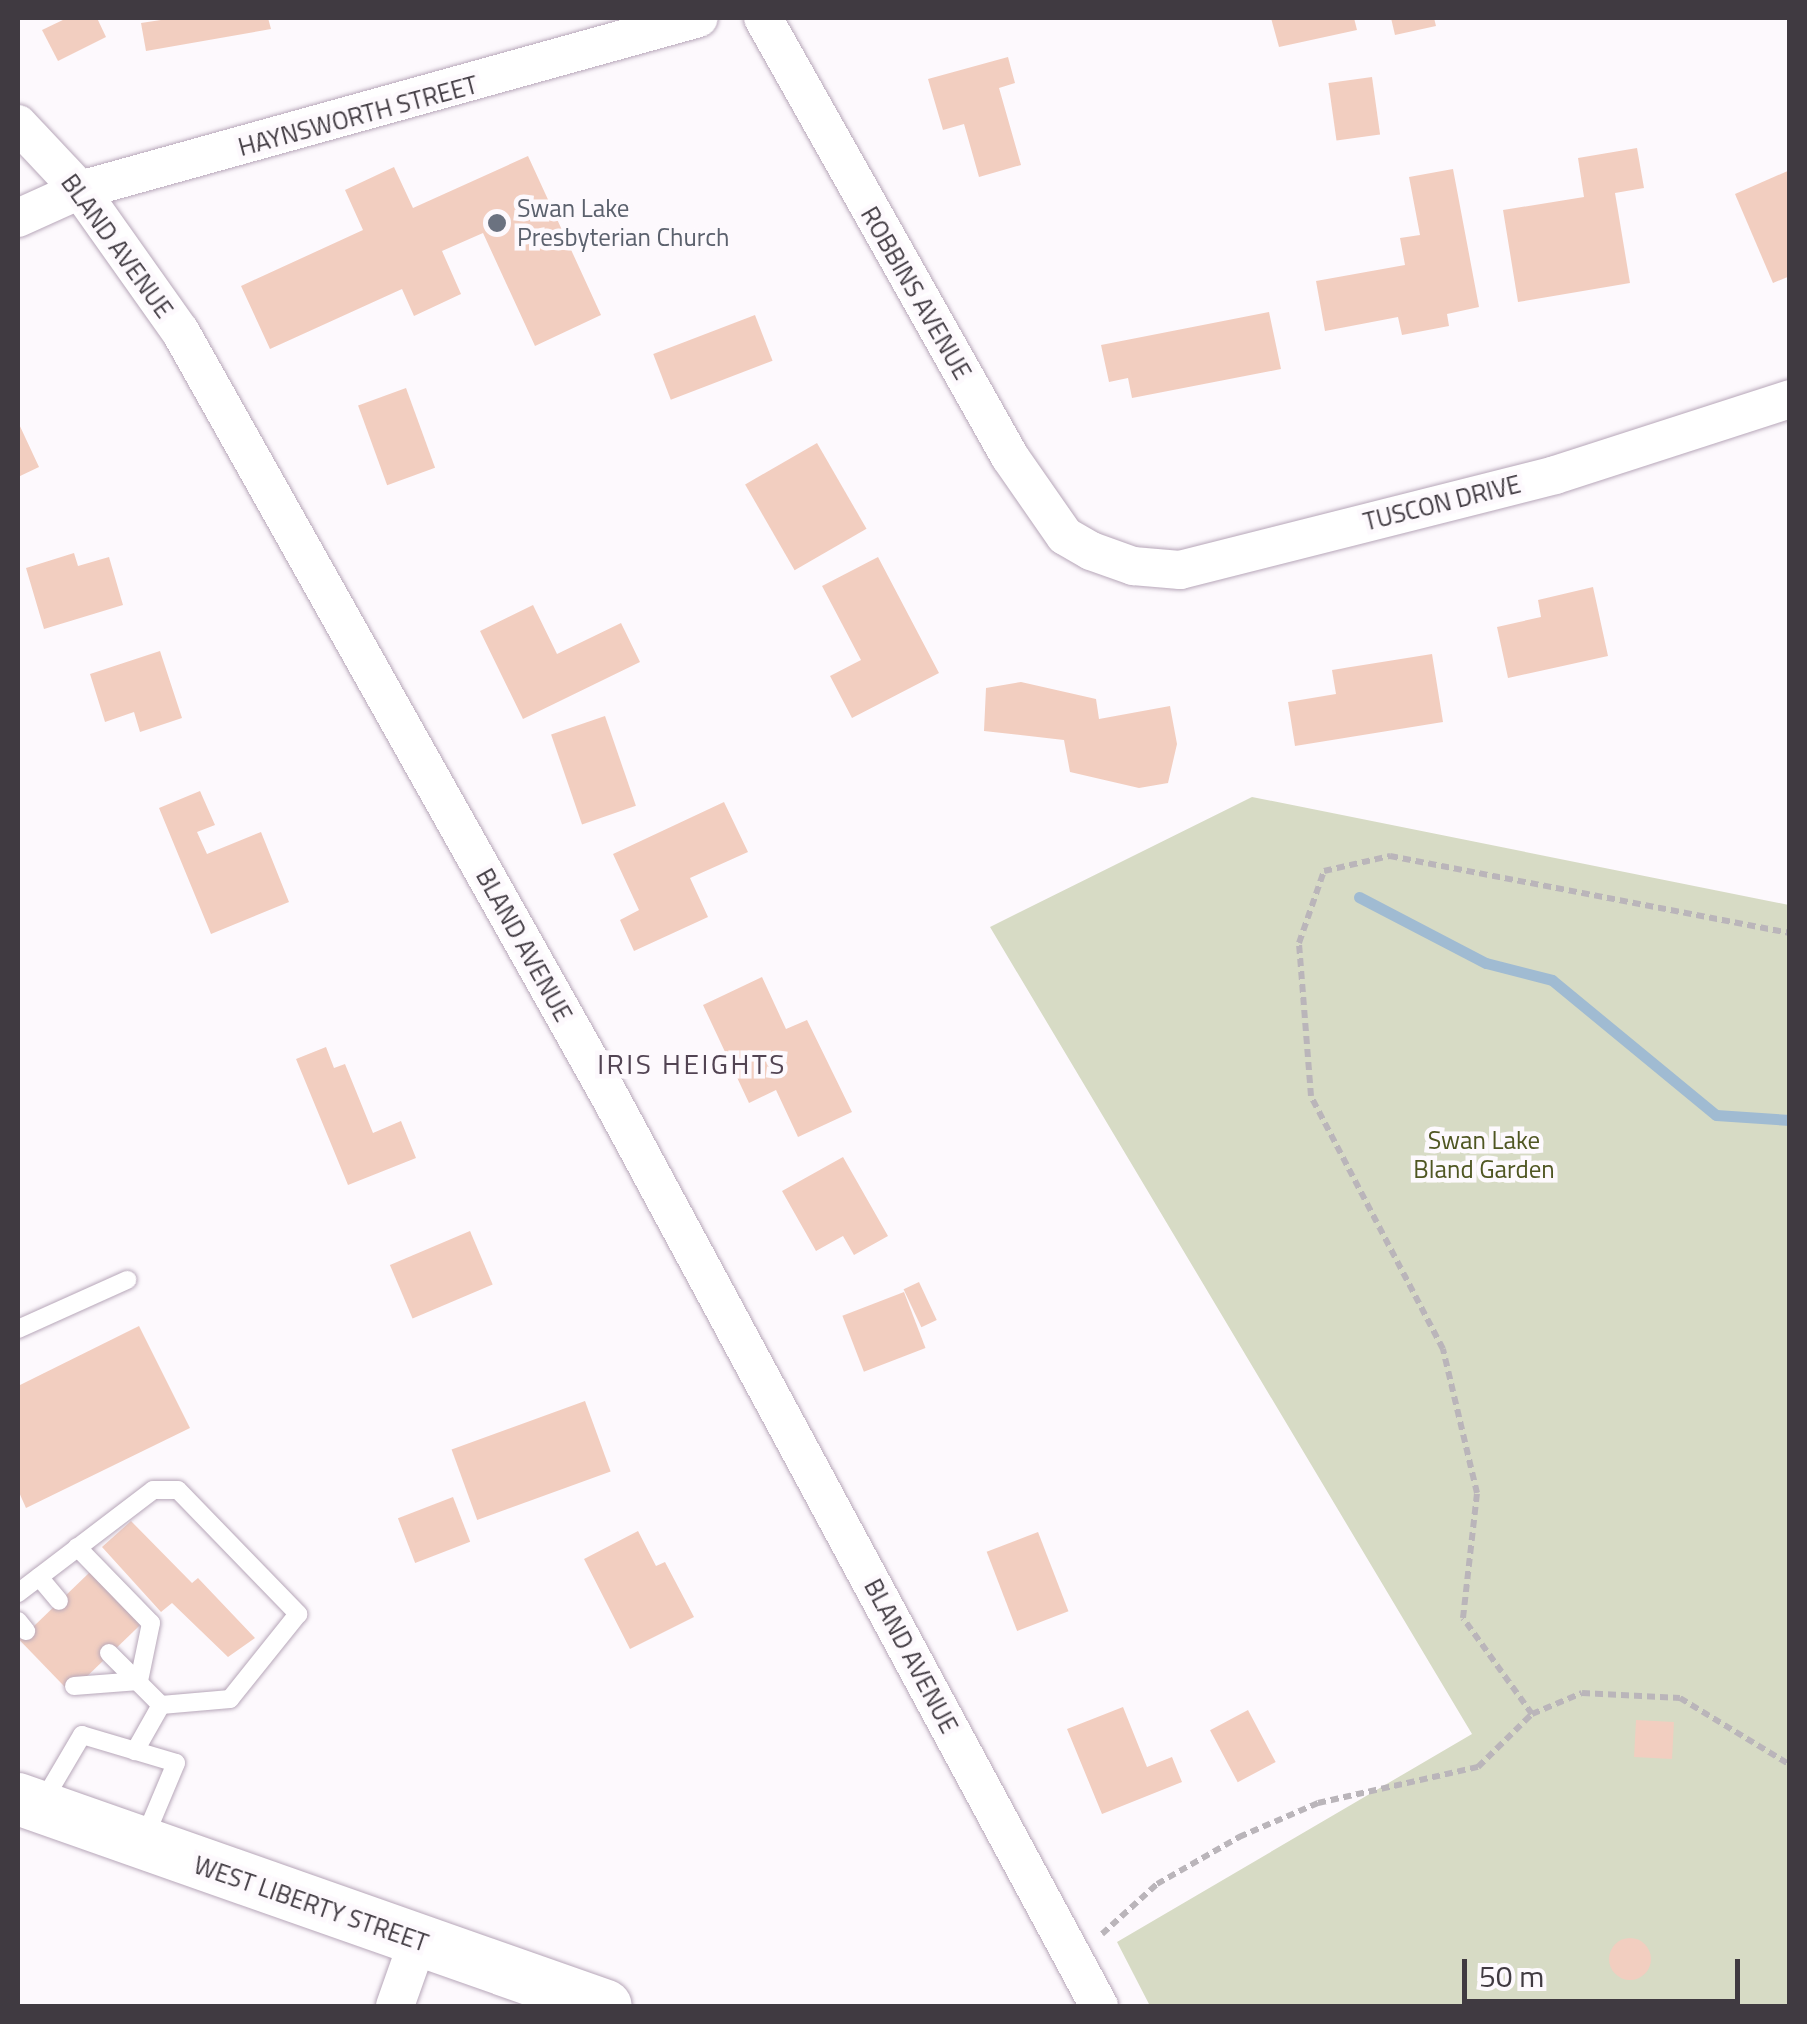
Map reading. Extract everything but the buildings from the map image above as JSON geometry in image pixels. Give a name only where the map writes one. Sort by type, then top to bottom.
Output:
[{"type":"main road","name":"WEST LIBERTY STREET","points":[[28,1804],[606,2006]]},
{"type":"street","name":"HAYNSWORTH STREET","points":[[18,218],[80,190],[699,18]]},
{"type":"street","name":"ROBBINS AVENUE","points":[[763,18],[1010,457],[1065,536],[1091,551]]},
{"type":"street","name":"BLAND AVENUE","points":[[18,124],[80,190],[180,331],[571,1028],[1099,2006]]},
{"type":"street","name":"TUSCON DRIVE","points":[[1091,551],[1133,566],[1180,570],[1555,475],[1790,399]]},
{"type":"street","points":[[395,2006],[418,1941]]},
{"type":"lane","points":[[18,1329],[128,1280]]},
{"type":"lane","points":[[18,1593],[153,1490],[178,1490],[298,1614],[230,1699],[161,1705]]},
{"type":"lane","points":[[77,1546],[151,1623],[138,1681]]},
{"type":"lane","points":[[39,1576],[59,1600]]},
{"type":"lane","points":[[109,1653],[161,1705]]},
{"type":"lane","points":[[74,1686],[138,1681]]},
{"type":"lane","points":[[134,1751],[161,1705]]},
{"type":"lane","points":[[28,1804],[82,1736],[176,1763],[142,1845]]},
{"type":"path","points":[[1532,1714],[1463,1618],[1477,1494],[1443,1349],[1311,1096],[1299,943],[1324,871],[1390,856],[1790,933]]},
{"type":"path","points":[[1070,1951],[1112,1929],[1157,1884],[1239,1837],[1318,1802],[1478,1767],[1532,1714],[1582,1692],[1680,1698],[1790,1765]]},
{"type":"green space","name":"Swan Lake Bland Garden","points":[[1252,797],[1789,905],[1789,2006],[1150,2006],[1117,1942],[1472,1734],[990,927]]},
{"type":"waterway","points":[[1359,897],[1486,963],[1552,980],[1716,1115],[1790,1120]]},
{"type":"place","name":"Swan Lake Presbyterian Church","points":[[497,223]]},
{"type":"district","name":"IRIS HEIGHTS","points":[[692,1064]]}]
